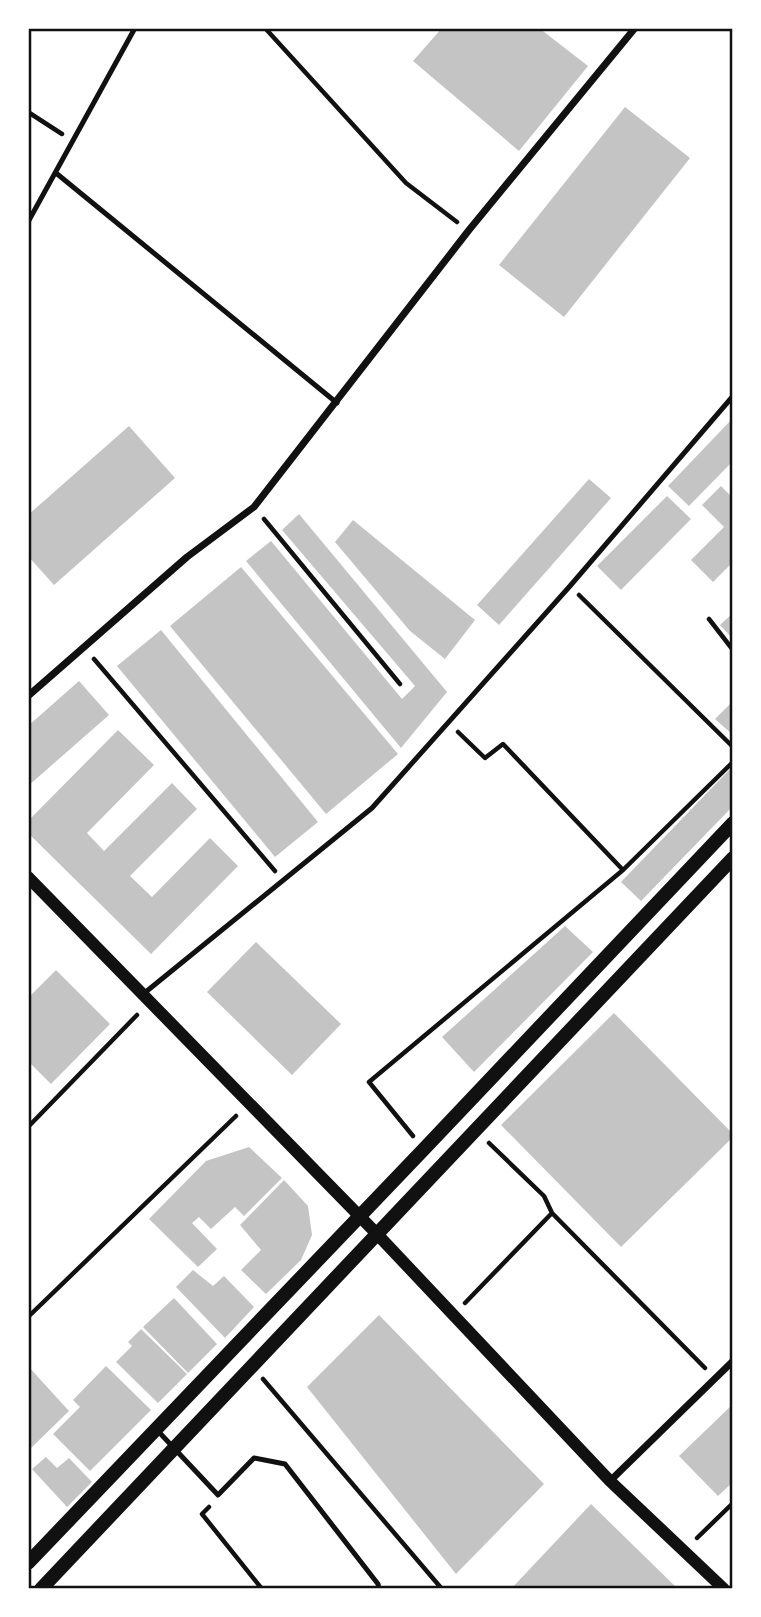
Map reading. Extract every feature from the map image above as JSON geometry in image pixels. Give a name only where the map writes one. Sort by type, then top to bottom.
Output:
[{"type":"main road","points":[[28,1563],[733,822]]},
{"type":"main road","points":[[41,1589],[733,858]]},
{"type":"street","points":[[28,696],[187,557],[254,507],[469,230],[635,28]]},
{"type":"street","points":[[28,877],[377,1234],[610,1481],[724,1589]]},
{"type":"street","points":[[610,1481],[733,1361]]},
{"type":"lane","points":[[28,222],[135,28]]},
{"type":"lane","points":[[56,173],[337,403]]},
{"type":"lane","points":[[146,998],[282,880],[372,808],[570,586],[733,396]]},
{"type":"lane","points":[[157,1429],[218,1495],[254,1458],[285,1464],[378,1584],[379,1589]]},
{"type":"path","points":[[265,28],[406,183],[469,230]]},
{"type":"path","points":[[28,111],[71,141]]},
{"type":"path","points":[[254,507],[400,684]]},
{"type":"path","points":[[570,586],[733,747]]},
{"type":"path","points":[[709,619],[733,650]]},
{"type":"path","points":[[84,647],[282,880]]},
{"type":"path","points":[[448,723],[485,758],[503,744],[623,870]]},
{"type":"path","points":[[424,1149],[369,1082],[623,870],[733,762]]},
{"type":"path","points":[[28,1127],[146,998]]},
{"type":"path","points":[[28,1317],[250,1103]]},
{"type":"path","points":[[476,1131],[544,1196],[552,1213],[715,1378]]},
{"type":"path","points":[[453,1315],[552,1213]]},
{"type":"path","points":[[253,1367],[442,1589]]},
{"type":"path","points":[[218,1495],[202,1514],[262,1589]]},
{"type":"path","points":[[683,1550],[733,1503]]},
{"type":"building","points":[[442,28],[539,28],[588,66],[519,151],[413,61]]},
{"type":"building","points":[[625,107],[690,158],[564,317],[499,265]]},
{"type":"building","points":[[733,418],[733,461],[689,506],[668,486]]},
{"type":"building","points":[[129,426],[175,478],[54,585],[28,556],[28,515]]},
{"type":"building","points":[[589,479],[611,498],[499,625],[477,605]]},
{"type":"building","points":[[721,486],[733,498],[733,562],[713,582],[691,560],[724,527],[702,505]]},
{"type":"building","points":[[667,496],[691,519],[621,590],[597,566]]},
{"type":"building","points":[[299,514],[447,692],[401,748],[246,561],[271,541],[402,699],[415,686],[282,530]]},
{"type":"building","points":[[353,520],[475,620],[445,659],[410,631],[335,542]]},
{"type":"building","points":[[241,567],[398,754],[326,814],[170,626]]},
{"type":"building","points":[[733,613],[733,639],[720,625]]},
{"type":"building","points":[[161,630],[318,822],[275,857],[117,666]]},
{"type":"building","points":[[79,681],[109,715],[28,786],[28,726]]},
{"type":"building","points":[[733,701],[733,735],[715,719]]},
{"type":"building","points":[[118,730],[154,765],[87,833],[104,851],[172,783],[197,809],[130,876],[152,897],[210,838],[238,866],[151,954],[28,833],[28,821]]},
{"type":"building","points":[[733,766],[733,806],[641,901],[621,882]]},
{"type":"building","points":[[565,926],[593,952],[474,1072],[442,1037]]},
{"type":"building","points":[[256,942],[341,1024],[292,1075],[207,992]]},
{"type":"building","points":[[56,970],[110,1024],[51,1084],[28,1061],[28,998]]},
{"type":"building","points":[[614,1013],[733,1134],[733,1137],[621,1247],[501,1125]]},
{"type":"building","points":[[249,1147],[282,1178],[244,1216],[235,1207],[211,1229],[199,1217],[192,1223],[217,1249],[198,1267],[149,1219],[206,1161]]},
{"type":"building","points":[[284,1180],[308,1206],[312,1235],[301,1260],[266,1294],[241,1270],[261,1250],[240,1225]]},
{"type":"building","points":[[193,1270],[213,1286],[224,1276],[254,1307],[225,1338],[176,1287]]},
{"type":"building","points":[[174,1298],[217,1344],[188,1373],[143,1327]]},
{"type":"building","points":[[379,1315],[544,1484],[456,1574],[307,1387]]},
{"type":"building","points":[[141,1329],[187,1374],[158,1403],[116,1362],[132,1346],[128,1342]]},
{"type":"building","points":[[28,1366],[69,1411],[28,1451]]},
{"type":"building","points":[[106,1366],[151,1410],[90,1471],[53,1434],[80,1407],[73,1400]]},
{"type":"building","points":[[733,1404],[733,1482],[718,1496],[679,1456]]},
{"type":"building","points":[[46,1457],[57,1468],[69,1458],[92,1482],[67,1507],[32,1469]]},
{"type":"building","points":[[591,1504],[678,1589],[511,1589]]}]
